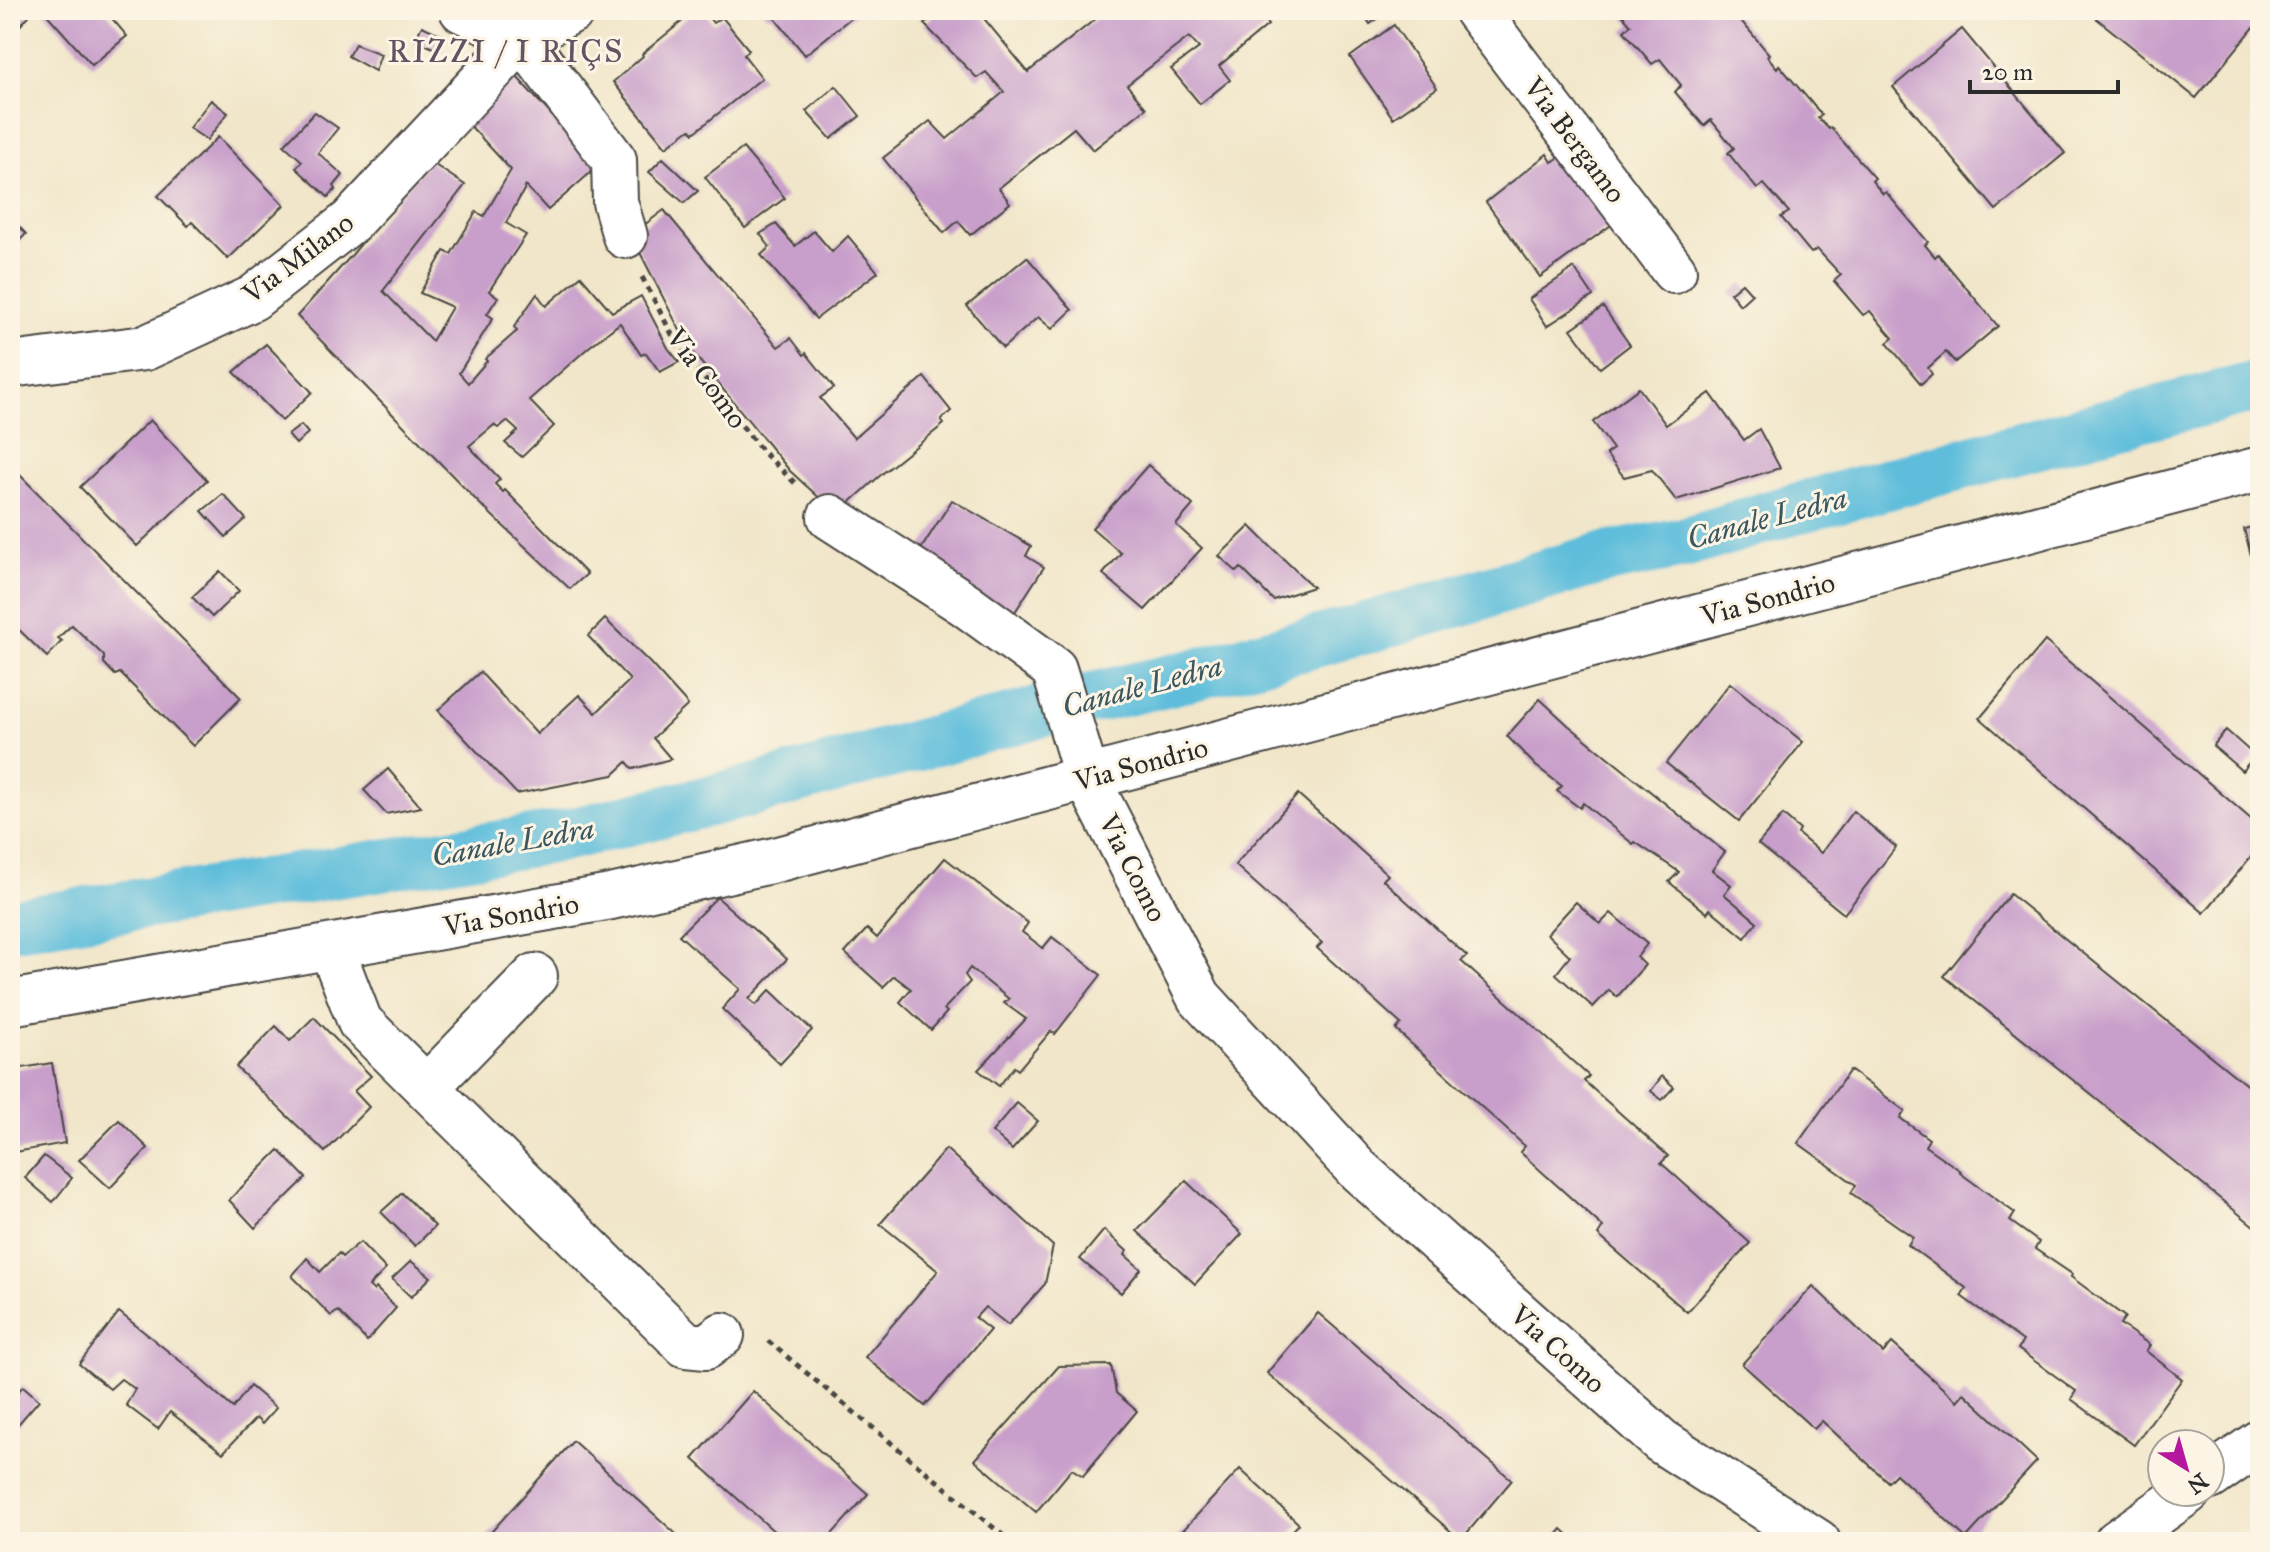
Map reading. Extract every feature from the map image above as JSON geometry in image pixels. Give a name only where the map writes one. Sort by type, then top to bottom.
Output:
[{"type":"street","points":[[462,10],[522,38],[614,160],[615,202],[625,236]]},
{"type":"street","points":[[522,38],[573,10]]},
{"type":"street","name":"Via Bergamo","points":[[1476,10],[1674,271]]},
{"type":"street","name":"Via Milano","points":[[10,365],[145,348],[253,298],[351,221],[522,38]]},
{"type":"street","name":"Via Sondrio","points":[[10,1003],[611,897],[775,860],[1082,762],[2260,469]]},
{"type":"street","name":"Via Como","points":[[830,517],[965,604],[1054,669],[1082,762],[1199,997],[1356,1168],[1661,1441],[1818,1542]]},
{"type":"street","points":[[331,947],[360,1022],[686,1345],[706,1347],[722,1335]]},
{"type":"street","points":[[427,1087],[535,976]]},
{"type":"street","points":[[2226,1466],[2260,1442]]},
{"type":"street","points":[[2117,1542],[2165,1508]]},
{"type":"path","name":"Via Como","points":[[625,236],[640,273],[677,344],[762,451],[830,517]]},
{"type":"path","points":[[722,1335],[762,1335],[1011,1542]]},
{"type":"building","points":[[10,10],[34,10],[10,37]]},
{"type":"building","points":[[43,10],[105,10],[127,36],[92,65]]},
{"type":"building","points":[[696,10],[703,10],[713,23],[722,17],[749,50],[744,55],[762,78],[694,133],[690,129],[666,147],[613,82]]},
{"type":"building","points":[[762,10],[858,12],[805,55],[773,16],[766,15]]},
{"type":"building","points":[[941,10],[977,10],[1028,72],[1107,10],[1257,10],[1268,25],[1219,66],[1230,80],[1200,104],[1171,69],[1199,48],[1189,37],[1127,85],[1146,108],[1093,150],[1074,128],[999,188],[1010,203],[970,235],[958,221],[944,233],[883,158],[930,121],[947,139],[1004,92],[986,72],[977,78],[924,24]]},
{"type":"building","points":[[1361,10],[1390,10],[1370,24]]},
{"type":"building","points":[[1618,10],[1732,10],[1777,68],[1779,65],[1822,115],[1818,118],[1831,128],[1875,178],[1872,181],[1883,194],[1886,192],[1928,242],[1925,245],[1935,257],[1938,254],[1998,326],[1955,362],[1946,352],[1928,368],[1932,374],[1921,384],[1887,343],[1893,338],[1870,311],[1863,315],[1834,281],[1841,275],[1817,249],[1811,253],[1781,217],[1789,212],[1764,184],[1757,189],[1728,153],[1734,148],[1711,120],[1704,126],[1675,92],[1681,85],[1660,59],[1652,64],[1624,31],[1631,25]]},
{"type":"building","points":[[2086,10],[2260,10],[2260,20],[2196,98]]},
{"type":"building","points":[[1394,25],[1437,88],[1393,118],[1350,57]]},
{"type":"building","points":[[422,26],[446,37],[440,51],[415,40]]},
{"type":"building","points":[[1962,29],[2065,153],[1996,210],[1893,87]]},
{"type":"building","points":[[355,44],[381,54],[375,71],[348,56]]},
{"type":"building","points":[[516,76],[598,166],[548,210],[526,186],[506,223],[526,235],[489,291],[498,297],[487,314],[493,318],[459,373],[468,383],[487,361],[485,359],[517,331],[514,327],[537,294],[546,306],[581,276],[612,312],[641,296],[668,348],[679,362],[660,372],[646,353],[641,355],[620,323],[529,400],[554,426],[522,457],[505,443],[518,431],[507,421],[498,428],[494,425],[469,446],[500,479],[495,484],[503,492],[505,490],[587,574],[570,589],[479,503],[297,316],[429,161],[465,185],[383,291],[432,341],[452,307],[420,293],[444,251],[451,254],[476,212],[484,216],[511,170],[465,120]]},
{"type":"building","points":[[836,86],[860,116],[831,139],[806,111]]},
{"type":"building","points":[[211,100],[228,113],[207,140],[189,128]]},
{"type":"building","points":[[315,112],[338,128],[318,153],[343,175],[328,197],[296,168],[302,161],[284,145]]},
{"type":"building","points":[[218,137],[284,205],[228,259],[192,222],[188,226],[158,196]]},
{"type":"building","points":[[743,148],[785,198],[745,228],[705,177]]},
{"type":"building","points":[[1573,148],[1622,217],[1540,277],[1486,202],[1547,154],[1552,162]]},
{"type":"building","points":[[663,158],[698,191],[684,203],[649,172]]},
{"type":"building","points":[[664,210],[778,347],[791,338],[804,355],[806,353],[834,388],[820,398],[854,438],[924,377],[951,411],[941,420],[944,424],[837,514],[790,471],[689,348],[631,235]]},
{"type":"building","points":[[10,217],[26,234],[10,250]]},
{"type":"building","points":[[776,224],[795,246],[814,231],[832,252],[848,236],[878,272],[816,319],[761,255],[770,247],[760,234]]},
{"type":"building","points":[[1027,257],[1072,310],[1052,329],[1038,317],[1003,348],[967,306]]},
{"type":"building","points":[[1574,268],[1593,296],[1547,326],[1529,299]]},
{"type":"building","points":[[1742,283],[1752,294],[1740,305],[1730,293]]},
{"type":"building","points":[[1603,307],[1630,345],[1600,368],[1571,329]]},
{"type":"building","points":[[266,344],[312,392],[282,421],[234,372]]},
{"type":"building","points":[[1639,388],[1666,425],[1710,393],[1744,440],[1759,429],[1780,468],[1676,500],[1652,470],[1624,477],[1606,454],[1613,449],[1593,422]]},
{"type":"building","points":[[150,420],[207,480],[137,546],[80,487]]},
{"type":"building","points":[[301,425],[308,433],[296,444],[288,435]]},
{"type":"building","points":[[10,465],[241,698],[193,746],[120,673],[115,675],[104,663],[104,656],[72,625],[58,638],[62,641],[47,657],[10,621]]},
{"type":"building","points":[[1148,465],[1193,505],[1176,525],[1202,548],[1145,610],[1103,574],[1121,553],[1092,528]]},
{"type":"building","points":[[223,494],[246,519],[226,537],[202,511]]},
{"type":"building","points":[[952,500],[1031,546],[1026,556],[1044,567],[1013,615],[916,557]]},
{"type":"building","points":[[2260,525],[2260,586],[2259,586],[2244,529]]},
{"type":"building","points":[[1250,526],[1313,587],[1273,600],[1241,568],[1237,572],[1219,556]]},
{"type":"building","points":[[220,571],[239,591],[212,617],[192,597]]},
{"type":"building","points":[[605,619],[688,705],[653,738],[671,759],[633,769],[627,762],[613,775],[517,794],[438,710],[480,672],[537,734],[579,695],[596,713],[630,680],[588,636]]},
{"type":"building","points":[[2045,641],[2260,827],[2260,846],[2204,913],[1980,718]]},
{"type":"building","points":[[1730,683],[1803,742],[1739,821],[1666,763]]},
{"type":"building","points":[[1540,699],[1725,852],[1712,870],[1731,885],[1724,894],[1757,922],[1745,938],[1710,909],[1707,913],[1669,882],[1679,872],[1635,842],[1633,844],[1583,803],[1580,808],[1557,791],[1562,786],[1536,766],[1507,736]]},
{"type":"building","points":[[2226,730],[2255,756],[2242,771],[2213,746]]},
{"type":"building","points":[[388,769],[421,807],[386,814],[364,790]]},
{"type":"building","points":[[1298,794],[1388,875],[1383,880],[1467,956],[1461,961],[1589,1076],[1584,1081],[1668,1156],[1661,1163],[1750,1243],[1687,1312],[1598,1235],[1603,1227],[1520,1152],[1525,1146],[1396,1030],[1401,1024],[1317,948],[1322,943],[1235,865]]},
{"type":"building","points":[[1853,811],[1896,847],[1844,914],[1758,844],[1783,815],[1800,830],[1798,834],[1821,853]]},
{"type":"building","points":[[945,858],[1028,923],[1022,932],[1043,948],[1052,937],[1101,975],[1055,1034],[1051,1031],[1018,1070],[1014,1067],[999,1086],[978,1070],[1026,1019],[1004,1003],[1009,999],[970,968],[965,975],[970,982],[944,1009],[947,1012],[931,1030],[900,1002],[911,989],[894,976],[883,987],[845,953],[867,929],[877,938]]},
{"type":"building","points":[[2010,894],[2260,1096],[2260,1231],[1944,976]]},
{"type":"building","points":[[717,897],[787,959],[749,999],[756,1005],[770,990],[812,1030],[780,1064],[722,1009],[740,989],[679,935]]},
{"type":"building","points":[[1576,902],[1600,924],[1611,913],[1647,944],[1637,957],[1645,965],[1617,997],[1609,990],[1593,1007],[1556,974],[1570,956],[1547,934]]},
{"type":"building","points":[[314,1017],[371,1076],[354,1091],[369,1107],[325,1152],[236,1067],[276,1026],[290,1041]]},
{"type":"building","points":[[52,1063],[65,1143],[10,1153],[10,1070]]},
{"type":"building","points":[[1850,1070],[1905,1111],[1900,1118],[1929,1139],[1925,1146],[2015,1213],[2010,1221],[2039,1242],[2035,1249],[2125,1317],[2120,1324],[2150,1345],[2146,1351],[2182,1379],[2134,1445],[2071,1399],[2076,1391],[2018,1349],[2023,1341],[1961,1296],[1966,1288],[1908,1245],[1913,1237],[1851,1193],[1856,1185],[1798,1143]]},
{"type":"building","points":[[1662,1076],[1674,1087],[1662,1100],[1651,1091]]},
{"type":"building","points":[[1017,1103],[1038,1121],[1012,1150],[992,1132]]},
{"type":"building","points":[[119,1120],[148,1148],[110,1188],[79,1160]]},
{"type":"building","points":[[946,1149],[1053,1246],[1045,1284],[1008,1325],[985,1307],[975,1318],[990,1330],[925,1406],[865,1357],[938,1271],[880,1224]]},
{"type":"building","points":[[279,1150],[306,1178],[255,1228],[229,1200]]},
{"type":"building","points":[[44,1156],[72,1178],[53,1202],[25,1178]]},
{"type":"building","points":[[1186,1181],[1242,1234],[1195,1284],[1137,1231]]},
{"type":"building","points":[[402,1193],[435,1226],[415,1246],[381,1212]]},
{"type":"building","points":[[1104,1230],[1141,1269],[1121,1293],[1080,1259]]},
{"type":"building","points":[[360,1242],[386,1269],[369,1286],[374,1291],[376,1288],[396,1308],[367,1341],[338,1311],[331,1316],[292,1276],[307,1258],[320,1272],[339,1253],[342,1257]]},
{"type":"building","points":[[411,1261],[431,1277],[411,1297],[392,1279]]},
{"type":"building","points":[[1813,1286],[1883,1353],[1892,1343],[1957,1401],[1964,1393],[2037,1461],[1966,1538],[1896,1474],[1888,1482],[1822,1421],[1814,1429],[1742,1364]]},
{"type":"building","points":[[119,1312],[199,1376],[233,1408],[250,1386],[276,1408],[262,1424],[256,1418],[223,1453],[170,1412],[158,1429],[126,1405],[135,1389],[121,1379],[110,1389],[79,1364]]},
{"type":"building","points":[[1318,1313],[1512,1480],[1461,1540],[1267,1373]]},
{"type":"building","points":[[1111,1365],[1116,1393],[1137,1411],[1083,1476],[1072,1469],[1036,1512],[975,1460],[1059,1366]]},
{"type":"building","points":[[23,1386],[39,1400],[14,1429],[10,1425],[10,1401]]},
{"type":"building","points":[[753,1391],[868,1494],[825,1542],[786,1542],[693,1459]]},
{"type":"building","points":[[573,1441],[685,1542],[484,1540]]},
{"type":"building","points":[[1240,1469],[1299,1524],[1282,1542],[1172,1542]]},
{"type":"building","points":[[1562,1529],[1576,1542],[1551,1542]]},
{"type":"waterway","name":"Canale Ledra","points":[[10,925],[557,837],[743,793],[1079,701],[1197,674],[1363,629],[1600,559],[1684,543],[1770,516],[2260,386]]},
{"type":"district","name":"RIZZI / I RIÇS","points":[[506,51]]}]
